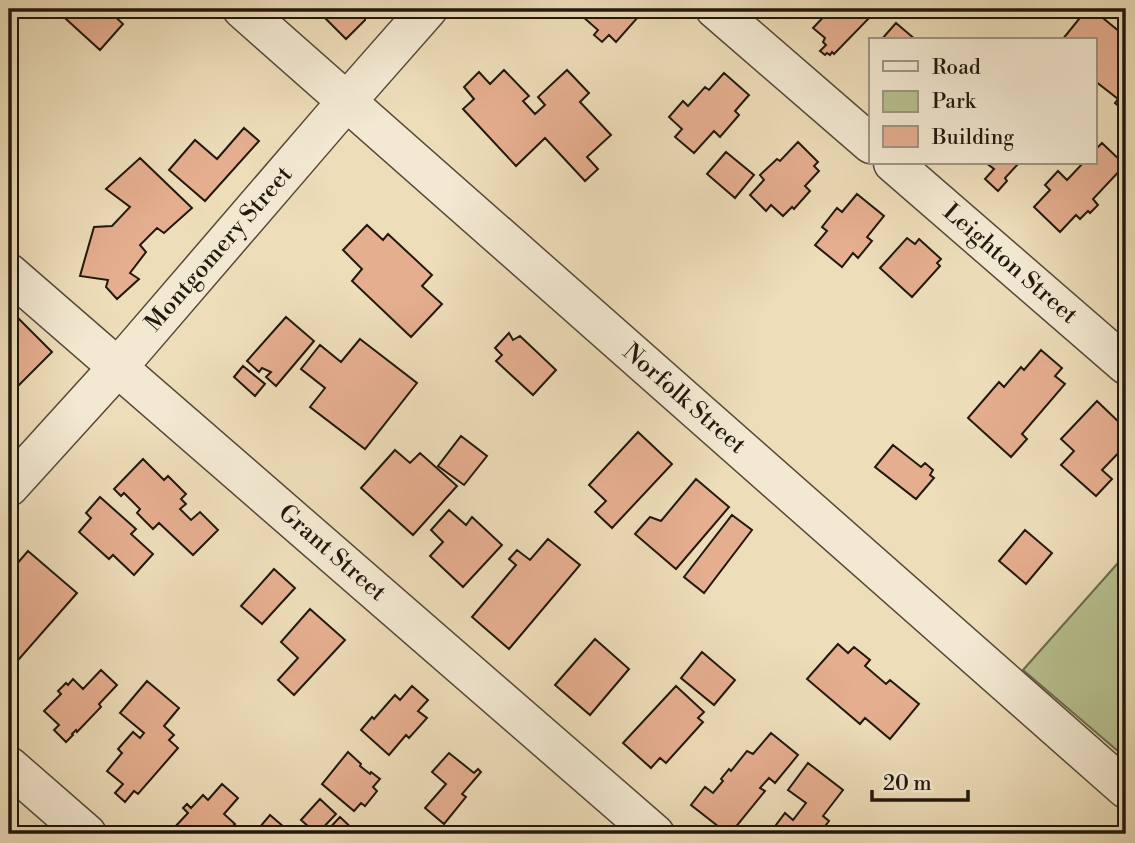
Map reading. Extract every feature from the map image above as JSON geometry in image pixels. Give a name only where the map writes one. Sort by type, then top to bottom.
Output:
[{"type":"street","name":"Norfolk Street","points":[[242,9],[1126,789]]},
{"type":"street","name":"Montgomery Street","points":[[9,487],[118,368],[428,9]]},
{"type":"street","points":[[715,9],[869,142]]},
{"type":"street","name":"Leighton Street","points":[[894,164],[1126,365]]},
{"type":"street","name":"Grant Street","points":[[9,272],[655,834]]},
{"type":"street","points":[[9,766],[87,834]]},
{"type":"green space","points":[[1126,554],[1126,758],[1023,670]]},
{"type":"building","points":[[55,9],[107,9],[123,24],[100,50]]},
{"type":"building","points":[[316,9],[365,9],[365,20],[346,39]]},
{"type":"building","points":[[574,9],[633,9],[631,10],[639,16],[616,42],[609,35],[602,42],[594,35],[598,30]]},
{"type":"building","points":[[831,9],[873,9],[875,12],[834,54],[832,52],[825,55],[820,51],[826,45],[823,42],[825,38],[813,28]]},
{"type":"building","points":[[1087,9],[1092,9],[1126,37],[1126,112],[1115,103],[1118,99],[1096,82],[1096,38],[1064,38]]},
{"type":"building","points":[[896,23],[914,38],[883,38]]},
{"type":"building","points":[[504,70],[529,96],[523,101],[535,114],[545,105],[538,97],[567,70],[589,93],[580,102],[611,135],[587,157],[598,169],[585,181],[545,138],[516,166],[463,109],[474,99],[464,87],[479,72],[490,84]]},
{"type":"building","points":[[724,73],[749,95],[735,111],[739,115],[720,137],[714,131],[694,153],[675,137],[682,129],[669,117],[683,101],[688,106],[705,87],[709,90]]},
{"type":"building","points":[[244,128],[259,141],[205,201],[169,170],[195,140],[217,159]]},
{"type":"building","points":[[798,142],[818,162],[814,166],[819,171],[805,186],[810,191],[794,209],[792,207],[783,216],[771,205],[766,211],[750,195],[764,180],[760,175],[777,159],[780,161]]},
{"type":"building","points":[[1102,143],[1125,165],[1093,199],[1098,205],[1080,219],[1076,215],[1060,232],[1034,207],[1050,190],[1045,185],[1058,171],[1067,180],[1082,164],[1096,164],[1096,149]]},
{"type":"building","points":[[726,152],[754,175],[735,198],[707,174]]},
{"type":"building","points":[[140,158],[192,208],[164,233],[157,228],[140,245],[146,252],[130,273],[139,279],[117,299],[106,287],[108,280],[80,276],[94,227],[112,226],[130,207],[106,189]]},
{"type":"building","points":[[987,164],[1018,164],[1005,178],[1007,181],[998,191],[985,179],[994,169]]},
{"type":"building","points":[[857,194],[884,216],[867,237],[872,241],[858,258],[853,253],[842,267],[815,245],[827,231],[822,227],[837,208],[842,212]]},
{"type":"building","points":[[367,225],[383,240],[388,234],[432,275],[422,286],[442,304],[411,337],[352,281],[362,269],[343,250]]},
{"type":"building","points":[[907,238],[915,244],[919,239],[941,259],[937,263],[940,266],[912,297],[880,268]]},
{"type":"building","points":[[9,309],[52,352],[9,395]]},
{"type":"building","points":[[286,317],[314,341],[276,386],[266,377],[271,372],[262,368],[259,372],[247,361]]},
{"type":"building","points":[[509,333],[513,340],[520,336],[556,370],[533,395],[496,361],[502,355],[495,348]]},
{"type":"building","points":[[360,339],[417,383],[365,449],[310,407],[325,388],[301,369],[320,345],[341,362]]},
{"type":"building","points":[[1041,350],[1062,368],[1055,376],[1065,384],[1022,434],[1027,439],[1011,457],[968,418],[999,382],[1004,387],[1021,367],[1024,370]]},
{"type":"building","points":[[243,366],[265,384],[255,396],[234,377]]},
{"type":"building","points":[[1097,401],[1126,429],[1126,445],[1102,470],[1112,479],[1096,496],[1061,465],[1074,451],[1061,439]]},
{"type":"building","points":[[638,432],[672,464],[612,528],[595,512],[606,501],[589,485]]},
{"type":"building","points":[[461,436],[487,456],[464,485],[438,466]]},
{"type":"building","points":[[893,445],[921,467],[925,463],[933,470],[930,475],[934,478],[916,499],[875,467]]},
{"type":"building","points":[[395,450],[410,463],[420,453],[457,486],[413,535],[361,488]]},
{"type":"building","points":[[143,459],[164,480],[168,476],[186,494],[181,499],[186,504],[180,509],[191,520],[200,512],[218,530],[193,555],[159,523],[153,529],[137,513],[140,509],[124,493],[121,496],[114,489]]},
{"type":"building","points":[[696,479],[729,507],[676,569],[635,534],[650,517],[661,521]]},
{"type":"building","points":[[100,497],[136,529],[131,534],[153,554],[134,575],[113,555],[109,559],[79,532],[91,518],[86,513]]},
{"type":"building","points":[[449,510],[466,525],[472,517],[502,545],[463,587],[430,556],[443,542],[431,530]]},
{"type":"building","points":[[732,515],[752,530],[704,593],[684,577]]},
{"type":"building","points":[[1025,530],[1052,553],[1026,584],[999,561]]},
{"type":"building","points":[[548,539],[580,565],[509,649],[472,617],[516,565],[509,559],[517,550],[530,560]]},
{"type":"building","points":[[28,551],[77,593],[13,666],[9,663],[9,573]]},
{"type":"building","points":[[274,569],[295,588],[262,624],[241,606]]},
{"type":"building","points":[[310,609],[345,640],[294,695],[278,680],[298,658],[281,642]]},
{"type":"building","points":[[595,639],[629,669],[590,715],[555,685]]},
{"type":"building","points":[[838,644],[848,653],[854,647],[870,660],[865,666],[886,684],[890,680],[919,704],[890,739],[865,718],[860,724],[807,679]]},
{"type":"building","points":[[702,652],[735,680],[714,705],[681,678]]},
{"type":"building","points":[[101,670],[117,685],[99,704],[101,707],[66,742],[54,730],[59,725],[44,711],[61,694],[58,691],[66,683],[68,685],[73,679],[83,689]]},
{"type":"building","points":[[147,681],[179,708],[164,726],[174,735],[169,740],[178,748],[138,794],[134,791],[125,802],[115,793],[123,784],[107,771],[122,753],[118,749],[133,732],[140,738],[144,733],[120,713]]},
{"type":"building","points":[[412,686],[428,700],[418,711],[427,718],[409,738],[406,735],[389,755],[361,730],[395,695],[400,700]]},
{"type":"building","points":[[676,686],[704,712],[698,718],[703,722],[666,763],[660,758],[651,768],[623,743]]},
{"type":"building","points":[[771,733],[798,755],[775,783],[769,778],[760,788],[765,791],[728,834],[691,805],[705,787],[713,793],[729,769],[731,771],[747,751],[753,754]]},
{"type":"building","points":[[348,752],[360,766],[380,779],[373,787],[377,791],[365,806],[361,803],[354,811],[322,784]]},
{"type":"building","points":[[449,753],[474,773],[478,769],[481,772],[462,794],[466,797],[444,824],[425,808],[446,784],[432,772]]},
{"type":"building","points":[[808,763],[843,790],[823,816],[829,821],[819,834],[771,834],[785,813],[793,820],[806,803],[788,790]]},
{"type":"building","points":[[222,784],[238,798],[224,814],[235,824],[225,834],[179,834],[173,829],[188,813],[183,808],[187,804],[191,808],[203,795],[208,800]]},
{"type":"building","points":[[320,799],[336,814],[317,834],[301,820]]},
{"type":"building","points":[[270,815],[292,834],[254,834]]},
{"type":"building","points":[[340,817],[358,834],[324,834]]}]
